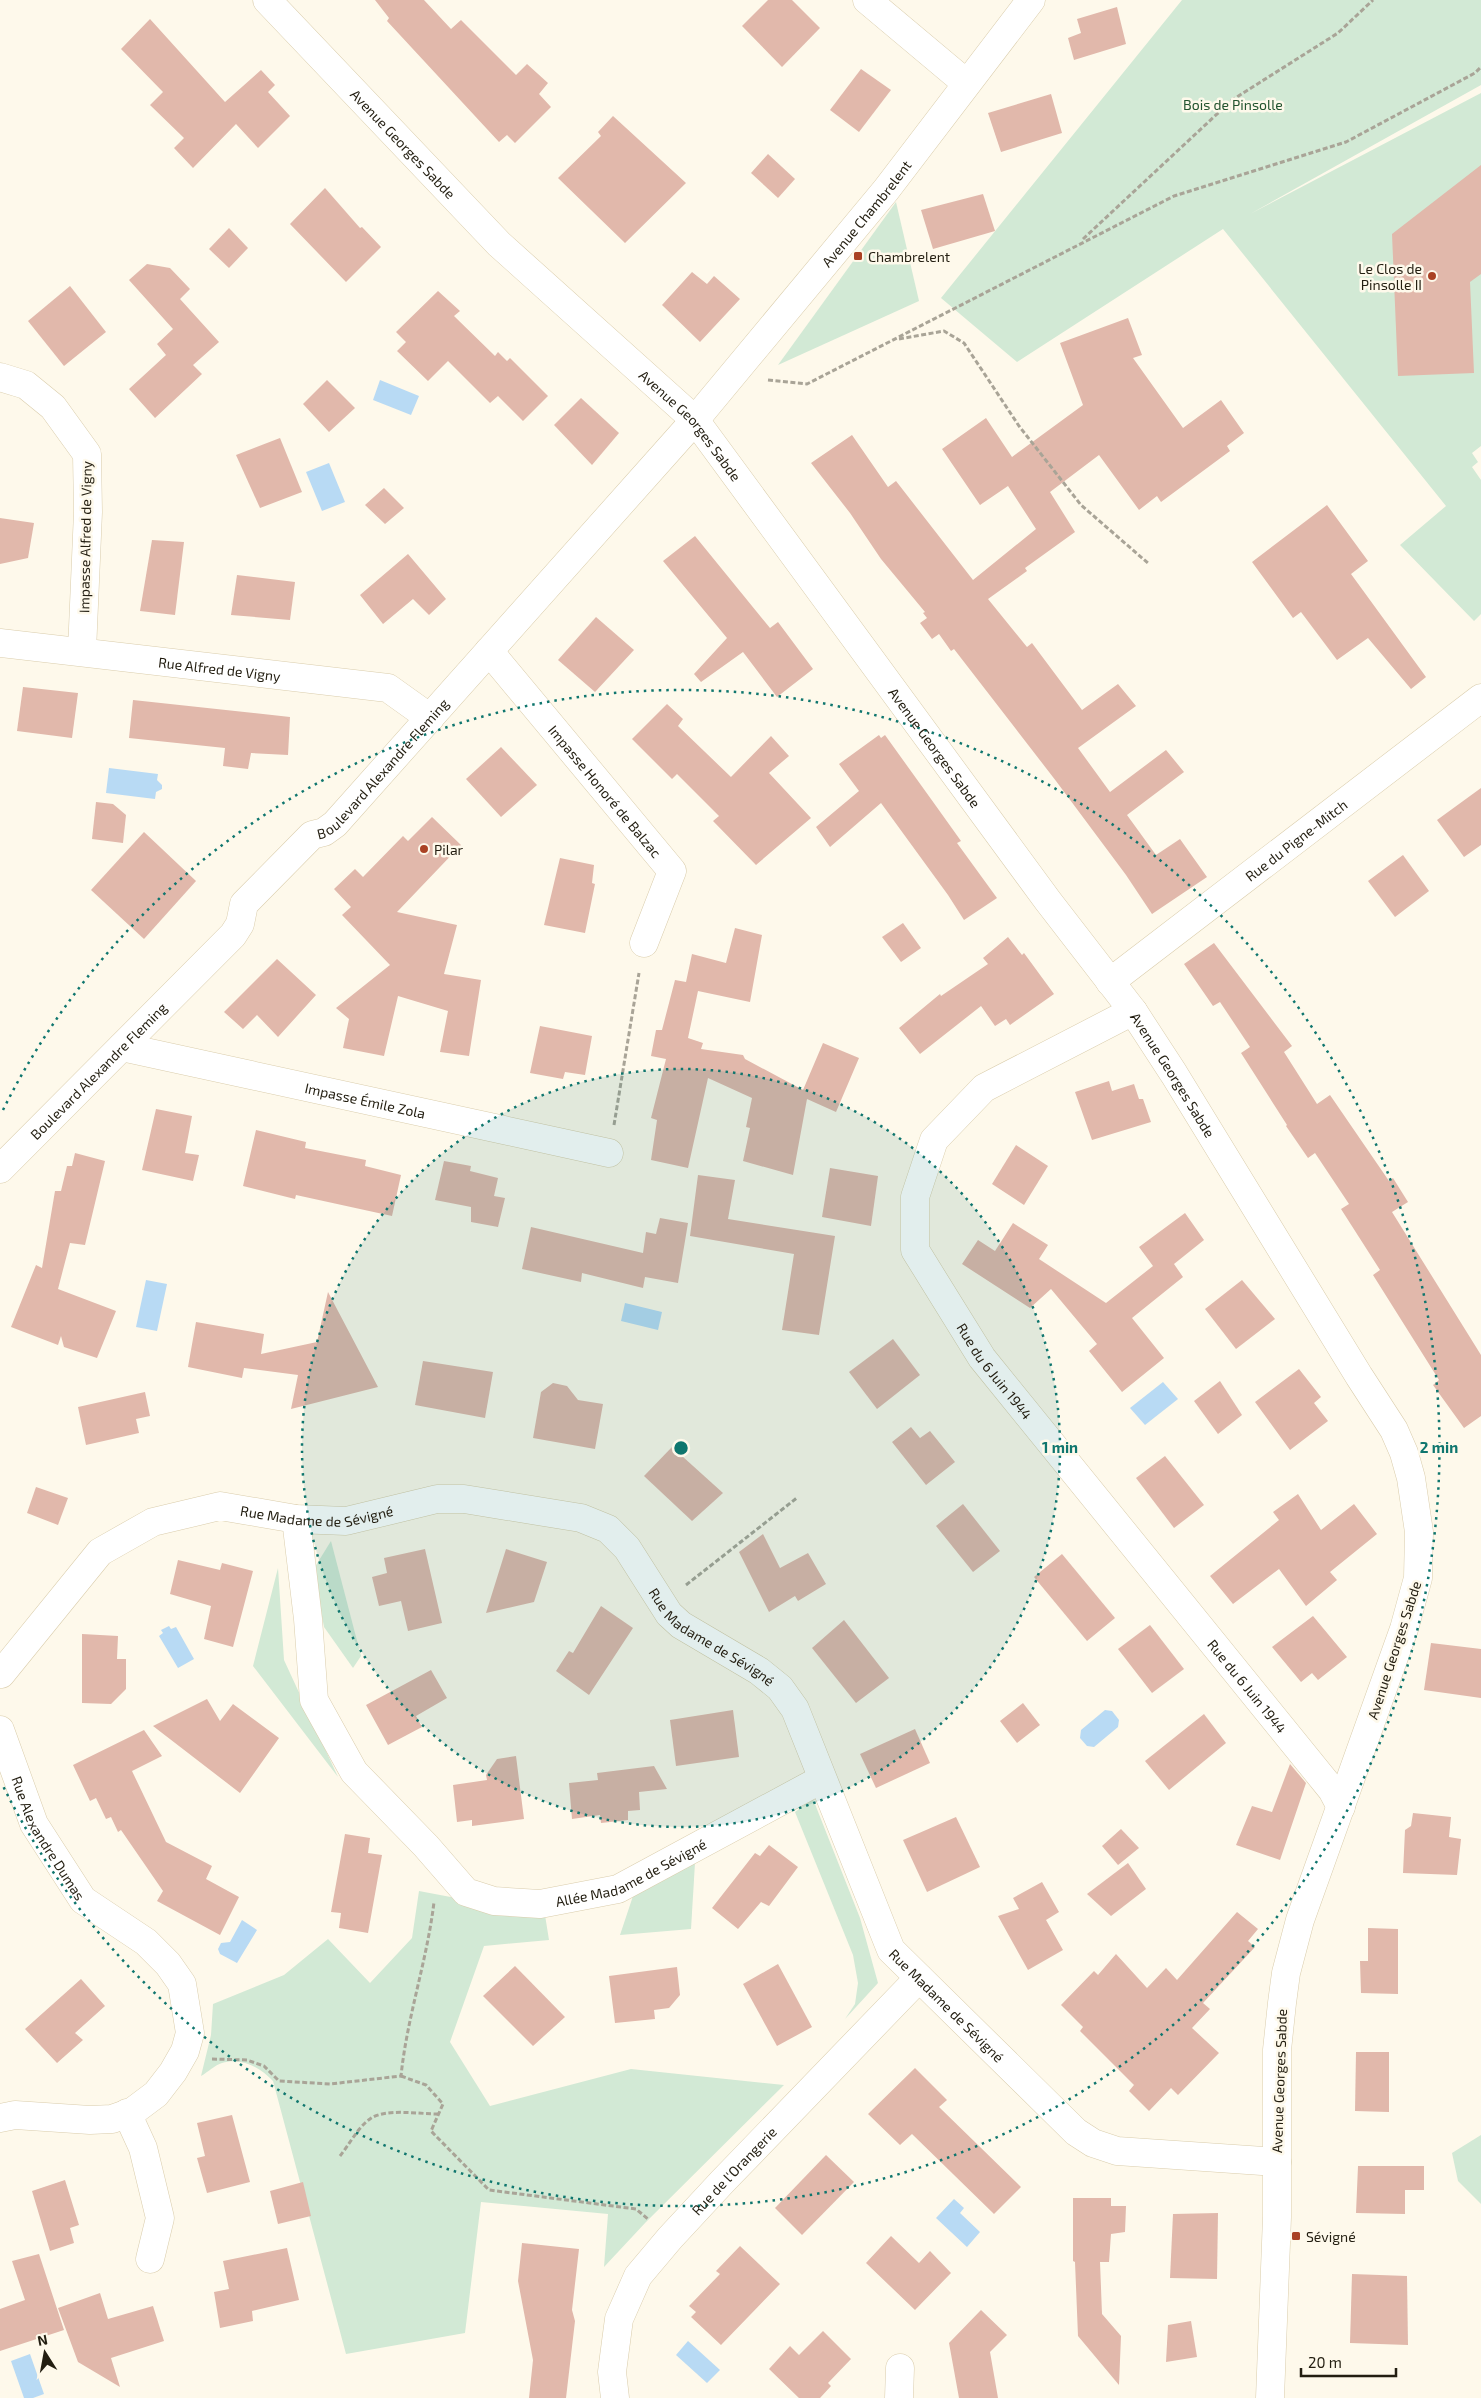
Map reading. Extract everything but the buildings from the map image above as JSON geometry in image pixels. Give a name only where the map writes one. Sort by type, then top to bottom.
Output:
[{"type":"street","name":"Avenue Georges Sabde","points":[[267,0],[500,244],[695,420],[1048,901],[1133,1011],[1394,1430],[1404,1453],[1411,1478],[1419,1532],[1418,1578],[1404,1629],[1300,1920],[1286,1973],[1277,2050],[1277,2217],[1270,2398]]},
{"type":"street","points":[[867,0],[966,83]]},
{"type":"street","name":"Avenue Chambrelent","points":[[695,420],[886,190],[1031,0]]},
{"type":"street","name":"Impasse Alfred de Vigny","points":[[0,377],[26,384],[53,407],[87,454],[88,512],[82,651]]},
{"type":"street","name":"Boulevard Alexandre Fleming","points":[[0,1169],[233,935],[240,924],[244,904],[312,835],[324,832],[335,824],[695,420]]},
{"type":"street","name":"Rue Alfred de Vigny","points":[[0,643],[82,651],[388,688],[430,718]]},
{"type":"street","name":"Impasse Honoré de Balzac","points":[[490,651],[672,871],[644,943]]},
{"type":"street","name":"Rue du Pigne-Mitch","points":[[1110,982],[1481,698]]},
{"type":"street","name":"Rue du 6 Juin 1944","points":[[1133,1011],[984,1088],[934,1140],[915,1197],[916,1250],[982,1358],[1332,1790],[1341,1807]]},
{"type":"street","name":"Impasse Émile Zola","points":[[122,1048],[609,1153]]},
{"type":"street","name":"Rue Madame de Sévigné","points":[[0,1678],[100,1552],[153,1522],[220,1506],[296,1519],[346,1521],[438,1498],[464,1499],[581,1518],[608,1529],[627,1548],[662,1604],[681,1625],[759,1671],[780,1688],[795,1709],[891,1950],[1076,2132],[1093,2143],[1117,2151],[1277,2162]]},
{"type":"street","name":"Allée Madame de Sévigné","points":[[296,1519],[308,1619],[314,1700],[354,1772],[466,1892],[494,1901],[540,1904],[618,1889],[822,1779]]},
{"type":"street","name":"Rue Alexandre Dumas","points":[[0,1730],[34,1824],[83,1900],[146,1942],[168,1964],[182,1984],[190,2033],[182,2058],[156,2094],[127,2114],[112,2119],[90,2120],[15,2115],[0,2118]]},
{"type":"street","name":"Rue de l'Orangerie","points":[[615,2398],[612,2372],[619,2319],[638,2276],[670,2238],[919,1978]]},
{"type":"street","points":[[127,2114],[144,2148],[160,2218],[150,2259]]},
{"type":"street","points":[[899,2398],[900,2368]]},
{"type":"path","points":[[1081,242],[1232,100],[1338,33],[1373,0]]},
{"type":"path","points":[[731,377],[807,384],[1174,196],[1346,142],[1475,73],[1481,67]]},
{"type":"path","points":[[896,340],[944,331],[964,343],[1019,426],[1080,505],[1148,564]]},
{"type":"path","points":[[609,1153],[644,943]]},
{"type":"path","points":[[662,1604],[798,1497]]},
{"type":"path","points":[[401,2076],[404,2046],[430,1936],[439,1862]]},
{"type":"path","points":[[182,2058],[247,2060],[264,2066],[279,2081],[330,2084],[401,2076],[426,2085],[443,2104],[431,2131],[488,2190],[636,2209],[670,2238]]},
{"type":"path","points":[[340,2156],[370,2119],[390,2111],[413,2115],[438,2114]]},
{"type":"green space","name":"Bois de Pinsolle","points":[[1182,0],[1481,0],[1481,85],[1250,214],[1481,93],[1481,446],[1472,453],[1478,462],[1472,467],[1481,480],[1481,614],[1474,621],[1400,545],[1446,506],[1223,229],[1017,362],[941,298]]},
{"type":"green space","points":[[896,202],[919,301],[778,365]]},
{"type":"green space","points":[[331,1541],[361,1656],[353,1668],[324,1627],[313,1570]]},
{"type":"green space","points":[[278,1568],[284,1660],[338,1777],[253,1666]]},
{"type":"green space","points":[[813,1799],[860,1918],[878,1983],[845,2019],[855,2004],[858,1983],[853,1955],[795,1812]]},
{"type":"green space","points":[[695,1863],[691,1929],[620,1935],[634,1893]]},
{"type":"green space","points":[[419,1891],[545,1915],[549,1940],[484,1946],[450,2042],[490,2106],[631,2069],[784,2085],[646,2222],[604,2267],[608,2214],[481,2202],[465,2333],[346,2354],[273,2081],[257,2068],[237,2061],[219,2064],[201,2076],[211,2035],[213,2004],[284,1975],[328,1939],[370,1983],[412,1938]]},
{"type":"green space","points":[[1481,2135],[1481,2204],[1458,2181],[1452,2153]]},
{"type":"water","points":[[380,380],[419,396],[411,415],[373,400]]},
{"type":"water","points":[[329,463],[345,502],[322,511],[306,472]]},
{"type":"water","points":[[109,768],[158,774],[157,780],[162,785],[162,789],[156,792],[155,799],[106,793]]},
{"type":"water","points":[[146,1280],[167,1284],[157,1331],[136,1327]]},
{"type":"water","points":[[625,1303],[662,1312],[658,1330],[621,1321]]},
{"type":"water","points":[[1163,1382],[1178,1399],[1145,1425],[1130,1408]]},
{"type":"water","points":[[169,1626],[171,1629],[176,1627],[194,1659],[178,1668],[159,1636],[163,1633],[161,1630]]},
{"type":"water","points":[[1105,1710],[1112,1711],[1119,1720],[1118,1727],[1094,1747],[1087,1746],[1080,1738],[1081,1730]]},
{"type":"water","points":[[242,1920],[257,1930],[237,1963],[220,1954],[218,1949],[221,1943],[230,1942]]},
{"type":"water","points":[[954,2199],[964,2208],[960,2213],[980,2232],[967,2247],[936,2218]]},
{"type":"water","points":[[688,2341],[720,2370],[707,2383],[676,2355]]},
{"type":"water","points":[[30,2354],[44,2394],[33,2398],[24,2398],[11,2361]]},
{"type":"place","name":"Chambrelent","points":[[858,256]]},
{"type":"place","name":"Le Clos de Pinsolle II","points":[[1432,276]]},
{"type":"place","name":"Pilar","points":[[424,849]]},
{"type":"place","name":"Sévigné","points":[[1296,2236]]}]
